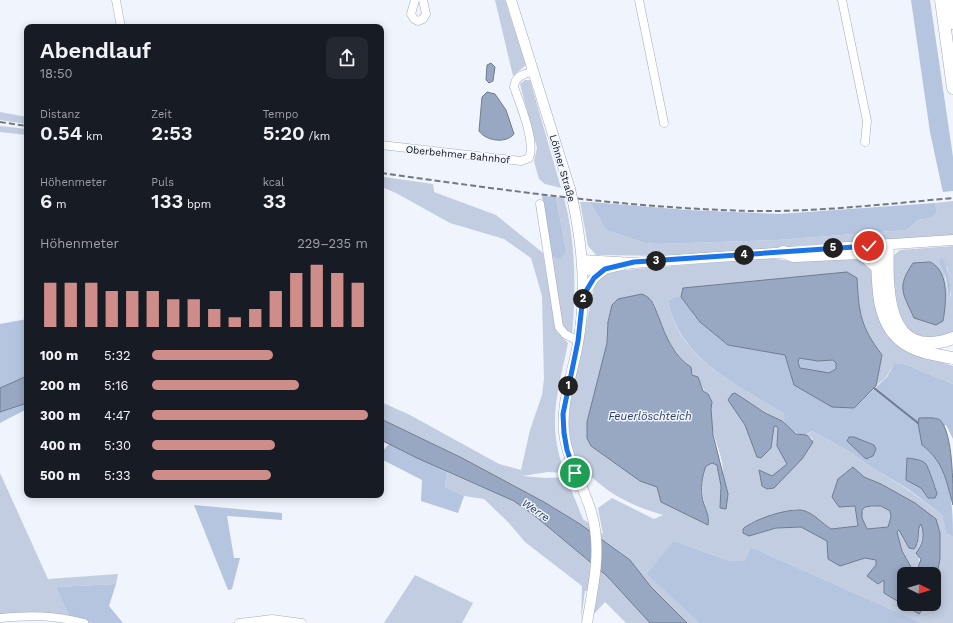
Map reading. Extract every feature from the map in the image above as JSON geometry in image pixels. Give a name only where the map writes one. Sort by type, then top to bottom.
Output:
[{"type":"highway","points":[[941,0],[953,88]]},
{"type":"highway","points":[[950,0],[953,23]]},
{"type":"highway","points":[[882,245],[878,268],[882,312],[887,325],[897,338],[906,345],[922,351],[953,358]]},
{"type":"highway","points":[[882,245],[894,319],[901,330],[912,339],[926,344],[942,342],[953,338]]},
{"type":"highway","points":[[784,252],[794,256],[859,254],[868,259],[878,268]]},
{"type":"main road","name":"Löhner Straße","points":[[511,0],[570,189],[583,265],[583,296],[578,341],[563,414],[567,450],[592,514],[596,531],[597,556],[587,623]]},
{"type":"main road","points":[[583,265],[953,240]]},
{"type":"main road","points":[[583,265],[605,269],[634,262]]},
{"type":"main road","points":[[583,296],[594,278],[605,269]]},
{"type":"street","points":[[116,0],[120,24]]},
{"type":"street","points":[[415,0],[411,14],[414,19],[418,21],[423,19],[426,14],[423,0]]},
{"type":"street","points":[[639,0],[664,122]]},
{"type":"street","points":[[842,0],[867,121],[865,142]]},
{"type":"street","name":"Oberbehmer Bahnhof","points":[[384,145],[521,161],[529,158],[532,151],[530,137],[514,87],[515,81],[518,77],[534,71]]},
{"type":"street","points":[[540,204],[559,327],[564,334],[578,341]]},
{"type":"street","points":[[0,618],[40,616],[67,618],[84,623]]},
{"type":"street","points":[[238,623],[283,620],[302,623]]},
{"type":"shaded area","points":[[495,0],[505,0],[526,65],[513,76]]},
{"type":"shaded area","points":[[911,0],[930,0],[953,157],[953,191],[943,192],[942,188],[930,132]]},
{"type":"shaded area","points":[[525,80],[530,80],[561,188],[545,184],[539,179],[534,161],[537,148],[520,84]]},
{"type":"shaded area","points":[[0,112],[24,116],[24,124],[0,120]]},
{"type":"shaded area","points":[[0,126],[24,129],[24,135],[0,132]]},
{"type":"shaded area","points":[[384,177],[433,184],[434,192],[496,215],[543,253],[556,331],[568,343],[558,393],[555,423],[559,455],[565,473],[548,472],[522,476],[546,478],[566,477],[583,519],[603,534],[598,508],[612,498],[654,519],[663,515],[618,497],[577,468],[571,444],[568,413],[594,286],[606,274],[624,270],[769,258],[791,261],[853,257],[865,260],[873,270],[878,316],[941,362],[953,366],[953,384],[902,363],[893,366],[885,378],[876,386],[882,355],[869,336],[862,319],[857,278],[683,288],[681,297],[674,297],[668,301],[674,321],[684,339],[697,355],[730,381],[785,413],[785,425],[782,421],[765,413],[735,393],[729,402],[743,421],[757,457],[761,458],[772,444],[771,439],[774,426],[777,426],[778,428],[777,446],[787,464],[772,476],[759,470],[762,486],[767,489],[813,439],[807,435],[812,431],[850,452],[907,489],[942,515],[946,533],[953,537],[953,623],[922,623],[751,547],[744,561],[730,561],[674,541],[656,582],[699,623],[687,623],[651,587],[630,560],[580,524],[544,502],[462,458],[384,420],[384,403],[410,415],[499,464],[521,470],[530,430],[542,395],[544,379],[542,296],[531,258],[504,239],[450,223],[384,188]],"holes":[[[654,303],[664,329],[678,355],[691,367],[694,376],[712,402],[711,421],[722,462],[723,480],[720,508],[721,486],[717,465],[712,463],[706,466],[702,486],[709,519],[661,502],[657,486],[640,481],[591,446],[587,438],[587,422],[607,343],[608,322],[612,305]],[[864,477],[881,484],[915,503],[936,519],[940,559],[938,567],[941,567],[941,611],[921,611],[919,614],[914,611],[897,611],[897,601],[884,593],[884,579],[878,584],[868,576],[876,565],[876,560],[871,558],[828,559],[828,541],[801,527],[776,528],[749,536],[750,523],[795,509],[805,511],[831,529],[858,526],[855,506]]]},
{"type":"shaded area","points":[[542,196],[556,197],[566,250],[564,255],[559,259],[551,256]]},
{"type":"shaded area","points":[[556,197],[564,198],[573,249],[574,301],[572,335],[564,330],[560,320],[551,256],[566,250]]},
{"type":"shaded area","points":[[953,201],[953,235],[668,256],[596,255],[588,246],[580,202],[590,202],[606,230],[644,243],[658,244],[777,240],[907,230],[918,220],[931,218],[937,213],[935,203]]},
{"type":"shaded area","points":[[590,202],[688,210],[779,214],[935,203],[937,213],[931,218],[918,220],[907,230],[777,240],[658,244],[644,243],[606,230]]},
{"type":"shaded area","points":[[953,246],[953,336],[920,338],[908,331],[893,303],[893,256],[900,250]],"holes":[[[947,266],[951,295],[949,300],[944,272]]]},
{"type":"shaded area","points":[[942,258],[949,279],[949,300],[946,278],[939,261]]},
{"type":"shaded area","points":[[674,297],[681,297],[700,322],[728,345],[785,355],[794,385],[854,408],[887,377],[894,364],[902,363],[953,384],[953,439],[946,425],[922,445],[932,454],[945,475],[951,499],[953,537],[946,533],[942,515],[908,489],[874,469],[850,452],[812,431],[805,434],[798,434],[785,425],[784,413],[730,381],[713,369],[697,355],[684,339],[674,321],[668,301]],"holes":[[[851,437],[872,444],[863,456],[847,439]],[[907,458],[926,464],[936,488],[928,498],[921,488],[906,480]]]},
{"type":"shaded area","points":[[24,320],[24,377],[0,388],[0,324]]},
{"type":"shaded area","points":[[799,358],[818,361],[833,360],[836,363],[836,369],[829,374],[800,368],[798,363]]},
{"type":"shaded area","points":[[24,404],[24,411],[0,423],[0,412]]},
{"type":"shaded area","points":[[390,443],[447,472],[445,487],[464,496],[458,513],[421,501],[422,480],[384,461],[384,450]]},
{"type":"shaded area","points":[[447,472],[514,501],[535,516],[607,576],[650,623],[626,623],[605,602],[593,615],[597,593],[585,591],[581,620],[582,586],[525,542],[508,522],[484,499],[464,496],[445,487]]},
{"type":"shaded area","points":[[0,473],[48,579],[118,574],[116,584],[56,587],[69,616],[93,623],[65,623],[40,619],[0,621]]},
{"type":"shaded area","points":[[194,505],[282,513],[282,520],[227,516],[234,558],[240,558],[232,589],[228,590]]},
{"type":"shaded area","points":[[881,506],[890,511],[891,517],[888,527],[867,529],[862,518],[862,510],[865,507]]},
{"type":"shaded area","points":[[919,524],[921,524],[923,531],[919,549],[918,567],[911,567],[902,551],[897,531],[899,530],[909,548],[918,544]]},
{"type":"shaded area","points":[[674,541],[730,561],[744,561],[751,547],[922,623],[699,623],[647,574]]},
{"type":"shaded area","points":[[415,575],[473,603],[462,623],[384,623]]},
{"type":"shaded area","points":[[116,584],[109,606],[123,623],[93,623],[69,616],[56,587]]},
{"type":"water","points":[[491,63],[495,67],[493,81],[489,83],[486,80],[487,65]]},
{"type":"water","points":[[487,92],[495,94],[506,110],[514,134],[506,139],[491,139],[479,131],[482,97]]},
{"type":"water","points":[[930,262],[936,266],[941,273],[945,288],[943,321],[936,325],[914,318],[904,296],[903,290],[904,279],[913,263]]},
{"type":"water","points":[[847,272],[857,278],[862,319],[869,336],[882,355],[876,386],[854,408],[832,407],[794,385],[785,355],[728,345],[700,322],[681,297],[683,288]],"holes":[[[799,358],[818,361],[833,360],[836,363],[836,369],[829,373],[800,368],[798,363]]]},
{"type":"water","name":"Feuerlöschteich","points":[[642,294],[649,298],[655,307],[671,346],[680,358],[691,367],[692,375],[698,377],[703,391],[708,394],[712,402],[711,409],[713,435],[728,494],[726,509],[720,508],[721,486],[717,465],[712,463],[706,466],[702,492],[703,501],[708,516],[708,525],[661,502],[657,487],[640,481],[591,446],[587,438],[587,422],[607,343],[608,322],[612,305],[618,299]]},
{"type":"water","points":[[24,377],[24,404],[0,412],[0,388]]},
{"type":"water","points":[[735,393],[765,413],[782,421],[796,434],[807,435],[813,442],[802,459],[774,488],[767,489],[762,486],[759,470],[772,476],[787,464],[777,446],[778,428],[774,426],[771,448],[761,458],[757,457],[745,425],[728,400],[732,394]]},
{"type":"water","points":[[919,418],[940,420],[948,436],[953,485],[953,505],[940,465],[922,445],[918,423]]},
{"type":"water","name":"Werre","points":[[384,420],[462,458],[544,502],[580,524],[630,560],[651,587],[687,623],[650,623],[607,576],[535,516],[514,501],[417,458],[384,442]]},
{"type":"water","points":[[849,437],[854,437],[874,445],[876,449],[873,456],[866,459],[847,441]]},
{"type":"water","points":[[907,458],[919,460],[926,464],[937,494],[935,498],[928,498],[921,488],[906,480]]},
{"type":"water","points":[[853,467],[864,477],[881,484],[915,503],[936,519],[940,533],[940,559],[938,567],[918,567],[921,559],[916,553],[923,539],[921,524],[914,549],[909,548],[899,530],[897,532],[902,551],[911,567],[897,567],[897,601],[884,593],[884,580],[878,584],[867,576],[876,565],[876,560],[865,558],[840,566],[828,559],[827,541],[801,527],[776,528],[749,536],[743,533],[743,529],[748,525],[763,518],[791,510],[808,512],[831,529],[858,526],[855,506],[839,507],[832,497],[838,479]],"holes":[[[881,506],[890,511],[891,517],[888,527],[867,529],[862,518],[862,510],[865,507]]]},
{"type":"water","points":[[914,611],[921,611],[919,614]]},
{"type":"waterway","points":[[874,388],[918,423]]},
{"type":"railway","points":[[0,122],[24,126]]},
{"type":"railway","points":[[384,173],[473,186],[612,202],[751,211],[852,207],[953,198]]},
{"type":"route","points":[[575,473],[567,450],[563,414],[578,341],[583,296],[594,278],[605,269],[634,262],[869,246]]}]
